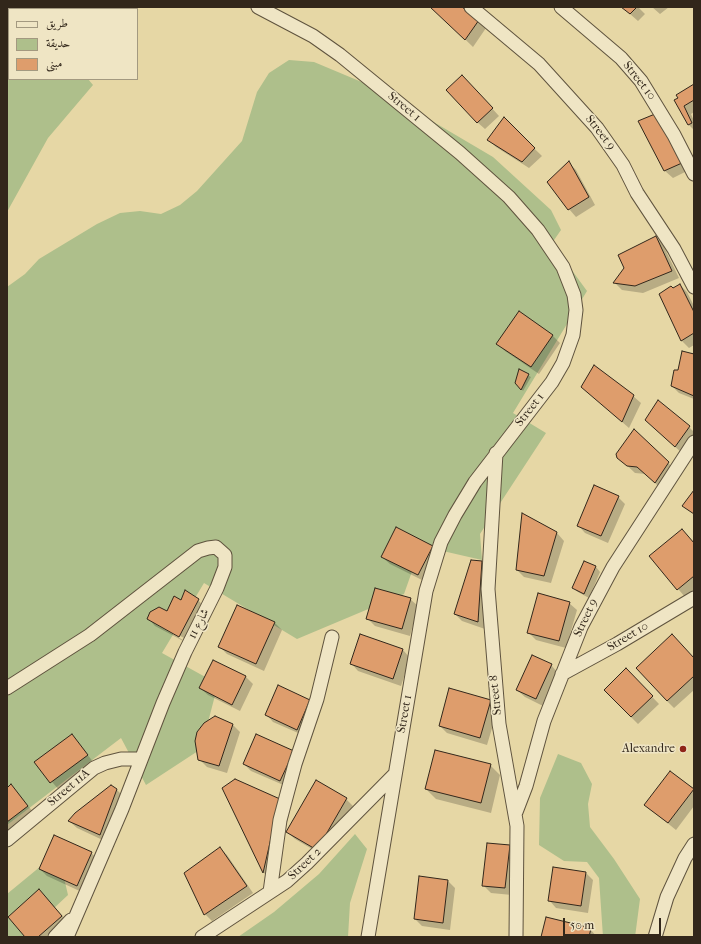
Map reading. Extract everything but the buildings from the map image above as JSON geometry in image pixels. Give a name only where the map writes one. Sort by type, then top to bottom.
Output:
[{"type":"street","name":"Street 1","points":[[258,7],[313,36],[340,55],[460,153],[509,197],[538,230],[564,267],[574,295],[576,310],[573,335],[564,363],[552,382],[496,453],[455,515],[441,542],[426,591],[368,937]]},
{"type":"street","name":"Street 9","points":[[471,7],[539,64],[597,128],[623,165],[637,193],[674,249],[694,287]]},
{"type":"street","name":"Street 10","points":[[561,7],[610,49],[641,81],[664,118],[694,174]]},
{"type":"street","name":"Street 9","points":[[516,812],[526,786],[544,721],[581,627],[598,593],[694,442]]},
{"type":"street","name":"Street 8","points":[[496,453],[488,589],[499,724],[516,812],[516,937]]},
{"type":"street","name":"شارع 11","points":[[7,688],[90,635],[198,551],[216,547],[225,555],[225,567],[180,665],[122,809],[67,937]]},
{"type":"street","name":"Street 10","points":[[562,674],[617,644],[694,598]]},
{"type":"street","points":[[270,892],[280,820],[295,764],[317,699],[332,637]]},
{"type":"street","name":"Street 11A","points":[[7,840],[94,768],[105,763],[121,759],[141,759]]},
{"type":"street","name":"Street 2","points":[[202,937],[287,881],[307,863],[394,775]]},
{"type":"street","points":[[655,937],[667,897],[694,844]]},
{"type":"street","points":[[55,937],[75,916]]},
{"type":"green space","points":[[289,60],[314,62],[376,88],[493,157],[551,210],[561,230],[552,243],[587,291],[513,413],[546,433],[480,534],[482,560],[421,546],[404,594],[297,639],[204,583],[162,653],[218,684],[201,749],[146,785],[121,738],[7,825],[7,287],[25,274],[39,259],[97,224],[120,213],[140,211],[161,214],[180,205],[197,191],[242,141],[257,92],[269,73]]},
{"type":"green space","points":[[7,68],[8,80],[89,80],[93,85],[48,138],[7,212]]},
{"type":"green space","points":[[558,754],[581,763],[592,784],[588,804],[590,827],[614,859],[640,899],[635,937],[603,937],[599,878],[587,862],[564,861],[539,845],[540,798]]},
{"type":"green space","points":[[355,834],[367,849],[350,903],[348,937],[238,937],[274,912],[319,874]]},
{"type":"green space","points":[[58,852],[68,895],[23,937],[7,937],[7,894]]},
{"type":"place","name":"Alexandre","points":[[683,749]]}]
